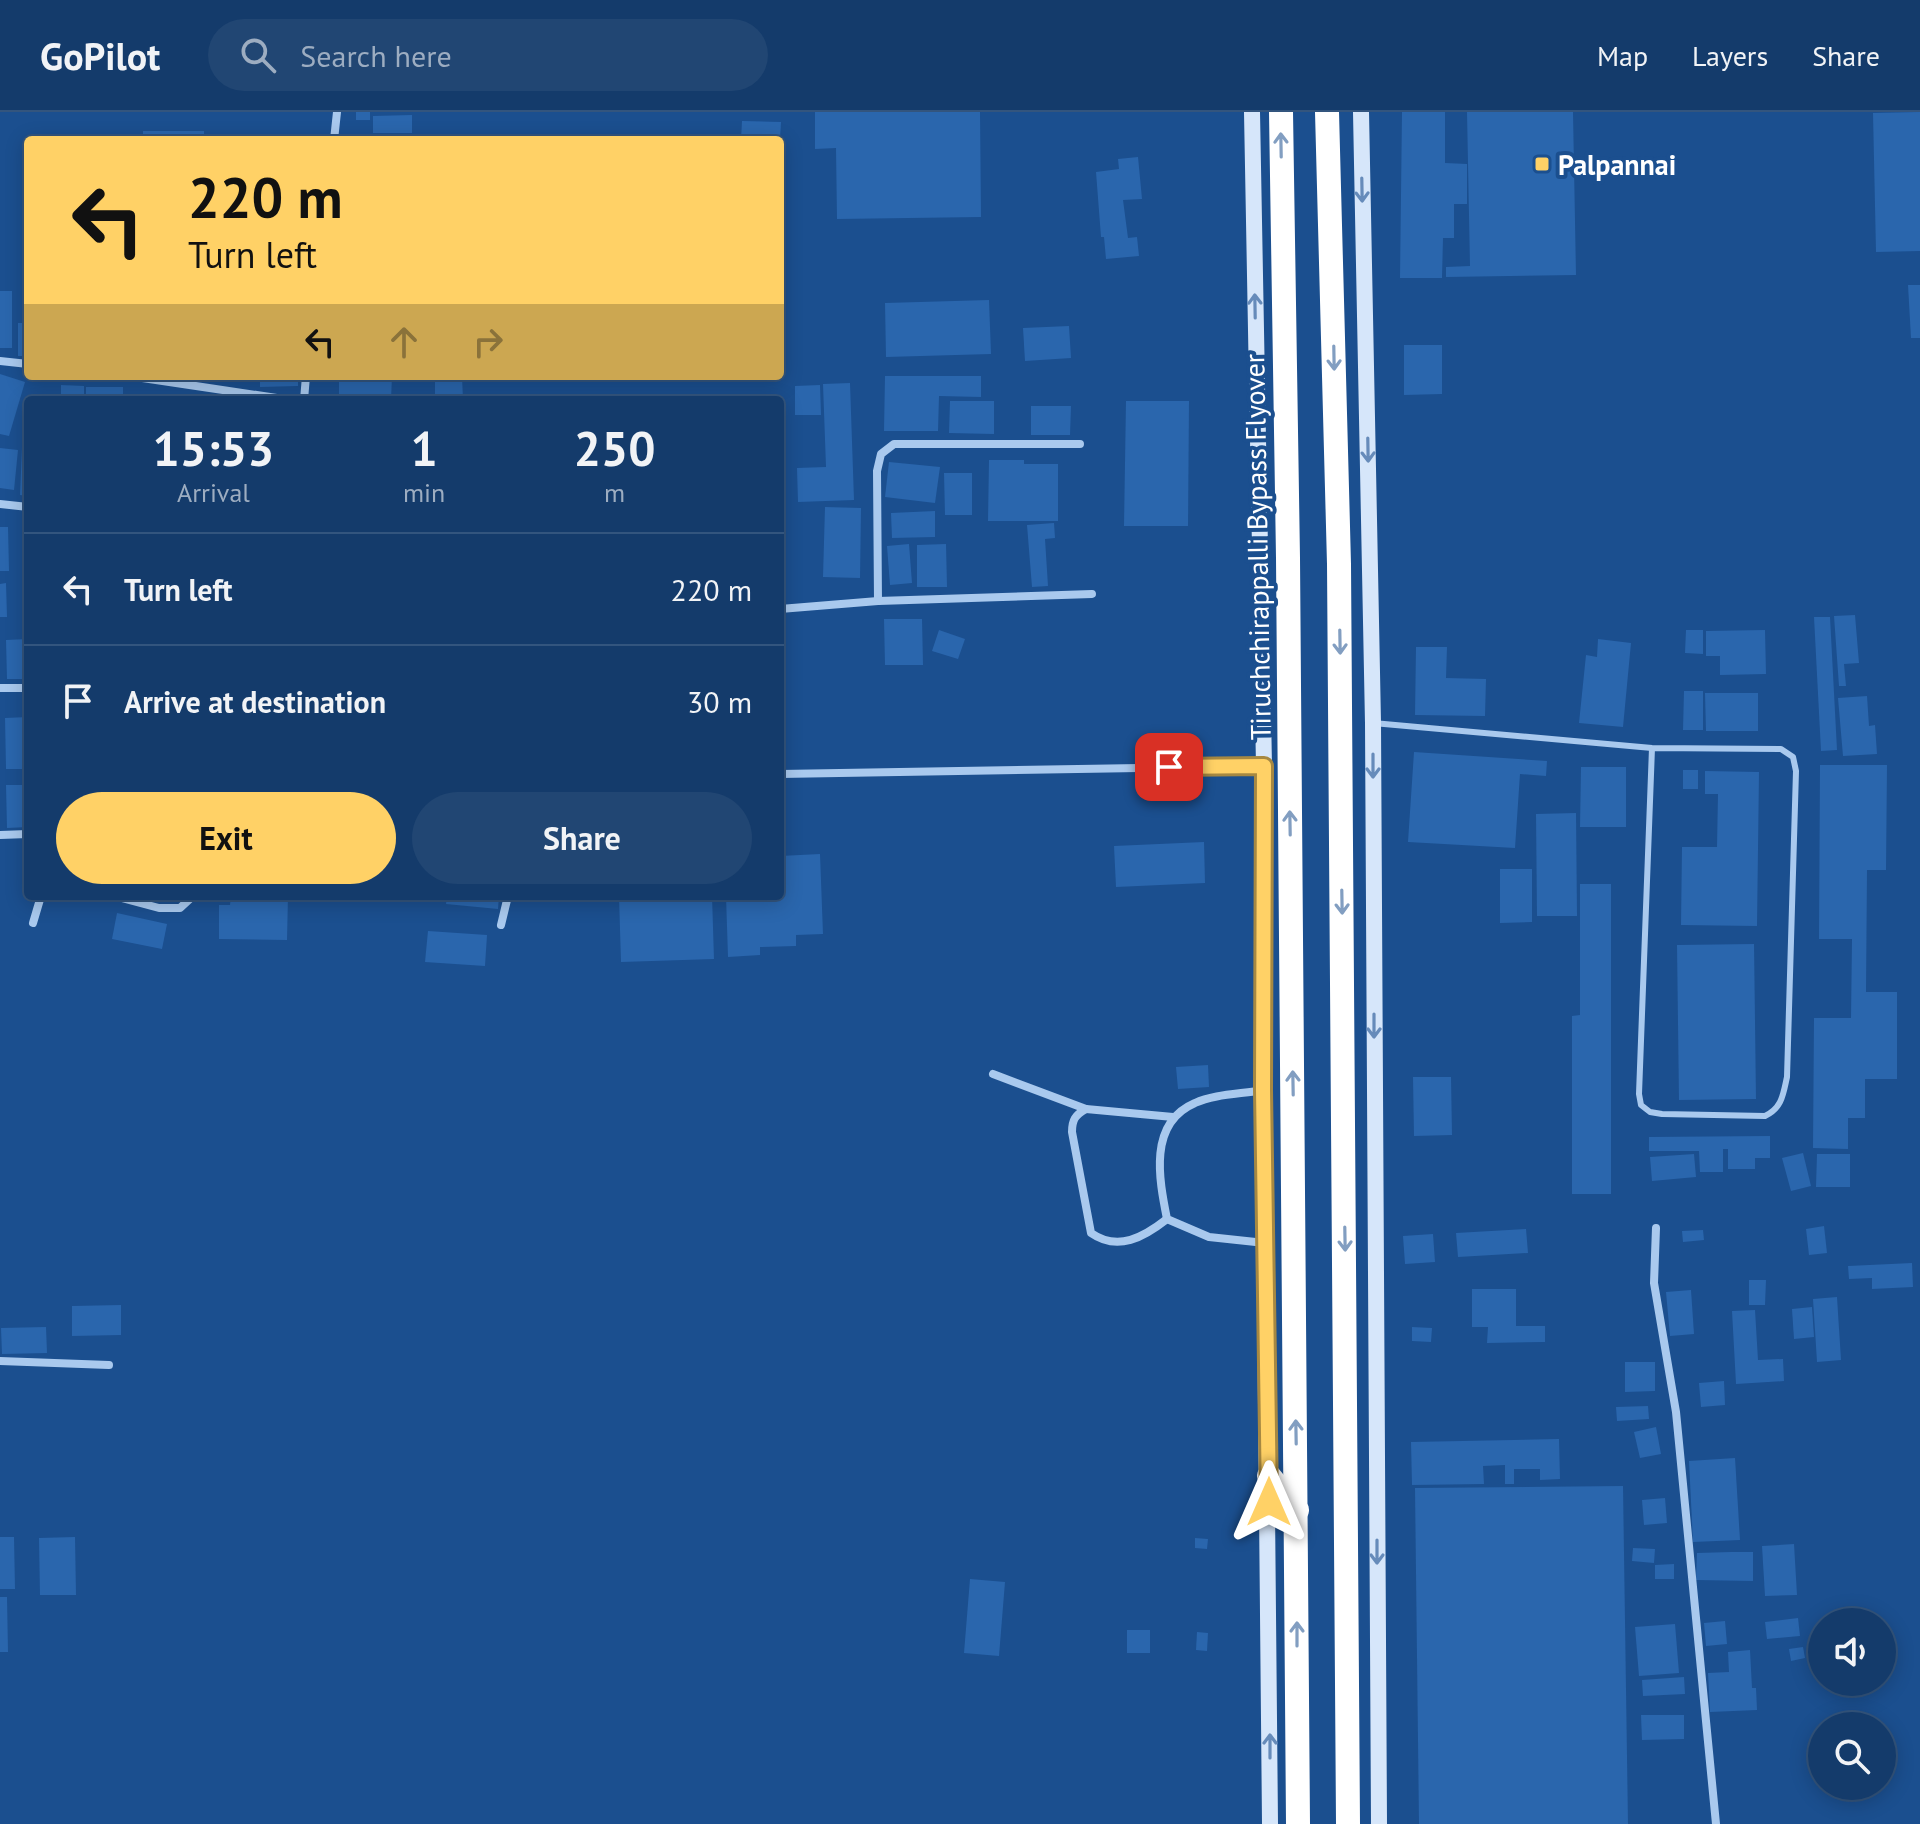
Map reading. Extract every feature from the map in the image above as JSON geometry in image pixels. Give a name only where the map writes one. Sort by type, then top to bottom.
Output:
[{"type":"highway","name":"Tiruchchirappalli Bypass Flyover","points":[[1281,112],[1288,558],[1298,1824]]},
{"type":"highway","points":[[1327,112],[1339,564],[1348,1824]]},
{"type":"highway","points":[[1269,1476],[1297,1510]]},
{"type":"street","points":[[334,136],[337,112]]},
{"type":"street","points":[[1252,112],[1264,766],[1263,1090],[1270,1824]]},
{"type":"street","points":[[1361,112],[1373,723],[1379,1824]]},
{"type":"street","points":[[0,361],[24,364]]},
{"type":"street","points":[[156,380],[263,396]]},
{"type":"street","points":[[878,601],[877,471],[881,454],[894,444],[1080,444]]},
{"type":"street","points":[[0,504],[24,507]]},
{"type":"street","points":[[784,609],[878,601],[1092,594]]},
{"type":"street","points":[[0,688],[24,688]]},
{"type":"street","points":[[784,774],[1264,766]]},
{"type":"street","points":[[0,835],[24,834]]},
{"type":"street","points":[[33,923],[40,900]]},
{"type":"street","points":[[129,900],[159,908],[180,908],[189,900]]},
{"type":"street","points":[[501,925],[507,900]]},
{"type":"street","points":[[993,1074],[1086,1109],[1173,1117]]},
{"type":"street","points":[[1167,1219],[1160,1185],[1159,1158],[1164,1134],[1173,1117],[1196,1102],[1263,1090]]},
{"type":"street","points":[[1086,1109],[1077,1114],[1072,1122],[1091,1233],[1102,1241],[1120,1243],[1146,1235],[1167,1219]]},
{"type":"street","points":[[1167,1219],[1209,1237],[1266,1243]]},
{"type":"street","points":[[1656,1228],[1654,1283],[1676,1412],[1716,1824]]},
{"type":"street","points":[[0,1361],[109,1365]]},
{"type":"lane","points":[[1373,723],[1652,748],[1781,749],[1793,757],[1796,771],[1787,1077],[1776,1111],[1765,1116],[1662,1114],[1650,1112],[1641,1105],[1652,748]]},
{"type":"building","points":[[356,112],[370,112],[370,120],[356,120]]},
{"type":"building","points":[[815,112],[980,112],[981,217],[837,219],[836,148],[815,149]]},
{"type":"building","points":[[1402,112],[1445,112],[1445,163],[1467,164],[1467,204],[1454,204],[1454,238],[1443,238],[1442,278],[1400,278]]},
{"type":"building","points":[[1467,112],[1573,112],[1576,275],[1446,277],[1446,267],[1470,266]]},
{"type":"building","points":[[1920,112],[1920,251],[1876,252],[1873,113]]},
{"type":"building","points":[[412,115],[412,133],[373,133],[373,116]]},
{"type":"building","points":[[742,121],[781,122],[780,136],[741,136]]},
{"type":"building","points":[[143,131],[204,131],[204,136],[143,136]]},
{"type":"building","points":[[1138,157],[1142,199],[1123,200],[1128,238],[1137,237],[1139,256],[1106,259],[1104,237],[1101,237],[1096,172],[1119,169],[1118,159]]},
{"type":"building","points":[[1908,285],[1920,285],[1920,338],[1911,338]]},
{"type":"building","points":[[0,291],[12,291],[12,348],[0,348]]},
{"type":"building","points":[[989,300],[991,354],[886,357],[885,303]]},
{"type":"building","points":[[18,323],[24,323],[24,356],[18,356]]},
{"type":"building","points":[[1069,326],[1071,358],[1025,361],[1023,328]]},
{"type":"building","points":[[1404,345],[1442,345],[1442,394],[1404,395]]},
{"type":"building","points":[[0,374],[25,382],[9,436],[0,434]]},
{"type":"building","points":[[885,376],[981,376],[981,397],[939,396],[938,431],[884,431]]},
{"type":"building","points":[[260,380],[298,380],[298,386],[260,387]]},
{"type":"building","points":[[339,380],[392,380],[391,396],[339,396]]},
{"type":"building","points":[[435,380],[462,380],[463,396],[435,396]]},
{"type":"building","points":[[850,383],[854,500],[798,502],[797,468],[826,467],[823,384]]},
{"type":"building","points":[[61,385],[84,386],[84,396],[61,396]]},
{"type":"building","points":[[820,385],[821,415],[795,415],[795,386]]},
{"type":"building","points":[[86,387],[123,387],[123,396],[86,396]]},
{"type":"building","points":[[950,401],[994,401],[994,434],[949,433]]},
{"type":"building","points":[[1126,401],[1189,401],[1188,526],[1124,526]]},
{"type":"building","points":[[1031,406],[1071,406],[1070,435],[1031,435]]},
{"type":"building","points":[[22,447],[24,447],[24,496],[20,495]]},
{"type":"building","points":[[0,448],[18,450],[14,490],[0,488]]},
{"type":"building","points":[[989,460],[1058,464],[1058,521],[988,521]]},
{"type":"building","points":[[889,462],[940,467],[935,503],[885,497]]},
{"type":"building","points":[[944,473],[972,473],[972,515],[945,515]]},
{"type":"building","points":[[825,507],[861,508],[860,578],[823,577]]},
{"type":"building","points":[[935,511],[935,537],[892,538],[891,513]]},
{"type":"building","points":[[1054,523],[1055,538],[1045,539],[1048,586],[1032,587],[1027,525]]},
{"type":"building","points":[[0,527],[8,527],[9,571],[0,571]]},
{"type":"building","points":[[909,544],[912,583],[890,585],[887,546]]},
{"type":"building","points":[[946,544],[947,587],[917,587],[917,545]]},
{"type":"building","points":[[6,583],[7,617],[0,617],[0,584]]},
{"type":"building","points":[[1855,615],[1859,663],[1844,664],[1846,686],[1839,686],[1834,616]]},
{"type":"building","points":[[1814,617],[1830,617],[1837,750],[1821,751]]},
{"type":"building","points":[[884,619],[922,619],[923,665],[885,665]]},
{"type":"building","points":[[939,630],[965,639],[958,659],[932,651]]},
{"type":"building","points":[[1686,630],[1703,630],[1703,654],[1685,653]]},
{"type":"building","points":[[1765,630],[1766,674],[1720,675],[1720,656],[1706,656],[1706,631]]},
{"type":"building","points":[[24,639],[24,679],[7,679],[6,640]]},
{"type":"building","points":[[1598,639],[1631,643],[1623,727],[1579,723],[1586,655],[1597,657]]},
{"type":"building","points":[[1416,647],[1447,647],[1446,678],[1486,679],[1485,716],[1415,715]]},
{"type":"building","points":[[1684,691],[1703,691],[1703,730],[1683,730]]},
{"type":"building","points":[[1705,693],[1758,693],[1758,731],[1706,731]]},
{"type":"building","points":[[1867,696],[1869,726],[1875,725],[1877,754],[1843,756],[1838,698]]},
{"type":"building","points":[[24,717],[24,769],[6,769],[5,718]]},
{"type":"building","points":[[1414,752],[1547,761],[1546,776],[1520,774],[1515,848],[1408,842]]},
{"type":"building","points":[[1820,765],[1887,765],[1886,870],[1867,870],[1866,992],[1897,992],[1897,1079],[1865,1079],[1865,1118],[1848,1118],[1848,1149],[1813,1148],[1814,1018],[1851,1018],[1852,939],[1819,939]]},
{"type":"building","points":[[1581,767],[1626,767],[1626,827],[1580,827]]},
{"type":"building","points":[[1683,770],[1698,770],[1698,789],[1683,789]]},
{"type":"building","points":[[1705,771],[1759,772],[1757,926],[1681,925],[1682,847],[1717,847],[1718,794],[1705,794]]},
{"type":"building","points":[[6,785],[24,785],[24,827],[7,828]]},
{"type":"building","points":[[1576,813],[1577,916],[1537,916],[1536,814]]},
{"type":"building","points":[[1204,842],[1205,883],[1116,887],[1114,846]]},
{"type":"building","points":[[820,854],[823,934],[796,935],[796,946],[760,947],[760,955],[728,957],[726,900],[784,900],[784,856]]},
{"type":"building","points":[[1500,869],[1532,869],[1532,922],[1500,923]]},
{"type":"building","points":[[1580,884],[1611,884],[1611,1194],[1572,1194],[1572,1016],[1580,1015]]},
{"type":"building","points":[[231,900],[288,900],[287,940],[219,939],[219,905],[230,905]]},
{"type":"building","points":[[446,900],[499,900],[498,909],[446,904]]},
{"type":"building","points":[[619,900],[712,900],[714,959],[621,962]]},
{"type":"building","points":[[117,913],[167,924],[162,949],[112,939]]},
{"type":"building","points":[[428,931],[487,935],[485,966],[425,962]]},
{"type":"building","points":[[1754,944],[1756,1099],[1679,1100],[1677,945]]},
{"type":"building","points":[[1208,1065],[1209,1087],[1178,1089],[1176,1067]]},
{"type":"building","points":[[1413,1077],[1451,1077],[1452,1135],[1414,1136]]},
{"type":"building","points":[[1770,1136],[1770,1158],[1755,1158],[1755,1169],[1728,1169],[1728,1149],[1723,1149],[1723,1172],[1700,1172],[1699,1151],[1649,1151],[1649,1137]]},
{"type":"building","points":[[1803,1153],[1811,1186],[1791,1191],[1782,1158]]},
{"type":"building","points":[[1694,1154],[1696,1177],[1652,1181],[1650,1157]]},
{"type":"building","points":[[1817,1154],[1850,1154],[1850,1187],[1816,1187]]},
{"type":"building","points":[[1824,1226],[1827,1253],[1809,1255],[1806,1229]]},
{"type":"building","points":[[1526,1229],[1528,1253],[1458,1257],[1456,1233]]},
{"type":"building","points":[[1703,1230],[1704,1240],[1683,1242],[1682,1231]]},
{"type":"building","points":[[1433,1234],[1435,1262],[1405,1264],[1403,1236]]},
{"type":"building","points":[[1912,1263],[1913,1287],[1872,1289],[1872,1278],[1849,1279],[1848,1266]]},
{"type":"building","points":[[1749,1280],[1766,1280],[1765,1305],[1749,1305]]},
{"type":"building","points":[[1472,1289],[1516,1289],[1516,1326],[1545,1326],[1545,1342],[1487,1343],[1488,1327],[1472,1327]]},
{"type":"building","points":[[1691,1290],[1694,1334],[1670,1336],[1666,1292]]},
{"type":"building","points":[[1837,1297],[1841,1360],[1817,1362],[1813,1299]]},
{"type":"building","points":[[121,1305],[121,1335],[72,1336],[72,1306]]},
{"type":"building","points":[[1812,1307],[1814,1337],[1794,1339],[1792,1309]]},
{"type":"building","points":[[1755,1310],[1758,1360],[1783,1359],[1784,1381],[1736,1384],[1732,1311]]},
{"type":"building","points":[[46,1327],[47,1353],[2,1354],[1,1328]]},
{"type":"building","points":[[1412,1327],[1432,1328],[1431,1342],[1412,1341]]},
{"type":"building","points":[[1625,1362],[1655,1362],[1655,1391],[1625,1392]]},
{"type":"building","points":[[1724,1381],[1725,1405],[1701,1407],[1699,1383]]},
{"type":"building","points":[[1648,1406],[1649,1419],[1617,1421],[1616,1407]]},
{"type":"building","points":[[1656,1427],[1661,1454],[1640,1458],[1634,1432]]},
{"type":"building","points":[[1559,1439],[1560,1479],[1540,1480],[1540,1469],[1514,1469],[1514,1484],[1505,1484],[1505,1465],[1483,1466],[1484,1484],[1412,1485],[1411,1442]]},
{"type":"building","points":[[1735,1458],[1740,1540],[1693,1542],[1689,1461]]},
{"type":"building","points":[[1623,1486],[1628,1824],[1419,1824],[1415,1488]]},
{"type":"building","points":[[1665,1498],[1667,1523],[1644,1525],[1642,1500]]},
{"type":"building","points":[[0,1537],[14,1537],[15,1589],[0,1589]]},
{"type":"building","points":[[75,1537],[76,1595],[40,1595],[39,1538]]},
{"type":"building","points":[[1195,1538],[1208,1539],[1207,1549],[1195,1548]]},
{"type":"building","points":[[1794,1544],[1797,1595],[1765,1596],[1762,1546]]},
{"type":"building","points":[[1633,1548],[1655,1549],[1654,1563],[1632,1561]]},
{"type":"building","points":[[1753,1552],[1753,1581],[1696,1580],[1697,1553]]},
{"type":"building","points":[[1674,1564],[1674,1579],[1655,1579],[1655,1565]]},
{"type":"building","points":[[970,1579],[1005,1582],[999,1656],[964,1653]]},
{"type":"building","points":[[0,1597],[7,1597],[8,1652],[0,1652]]},
{"type":"building","points":[[1798,1618],[1800,1636],[1767,1639],[1765,1622]]},
{"type":"building","points":[[1725,1621],[1727,1644],[1706,1646],[1704,1623]]},
{"type":"building","points":[[1675,1624],[1679,1673],[1639,1676],[1635,1627]]},
{"type":"building","points":[[1127,1630],[1150,1630],[1150,1653],[1127,1653]]},
{"type":"building","points":[[1197,1632],[1208,1633],[1207,1651],[1196,1650]]},
{"type":"building","points":[[1803,1647],[1805,1658],[1791,1661],[1789,1649]]},
{"type":"building","points":[[1750,1650],[1752,1688],[1756,1688],[1757,1710],[1710,1712],[1708,1673],[1729,1672],[1728,1652]]},
{"type":"building","points":[[1684,1677],[1685,1694],[1643,1696],[1642,1680]]},
{"type":"building","points":[[1641,1715],[1684,1715],[1684,1739],[1642,1740]]},
{"type":"place","name":"Palpannai","points":[[1542,164]]},
{"type":"route","points":[[1169,767],[1264,766],[1263,1090],[1269,1502]]}]
